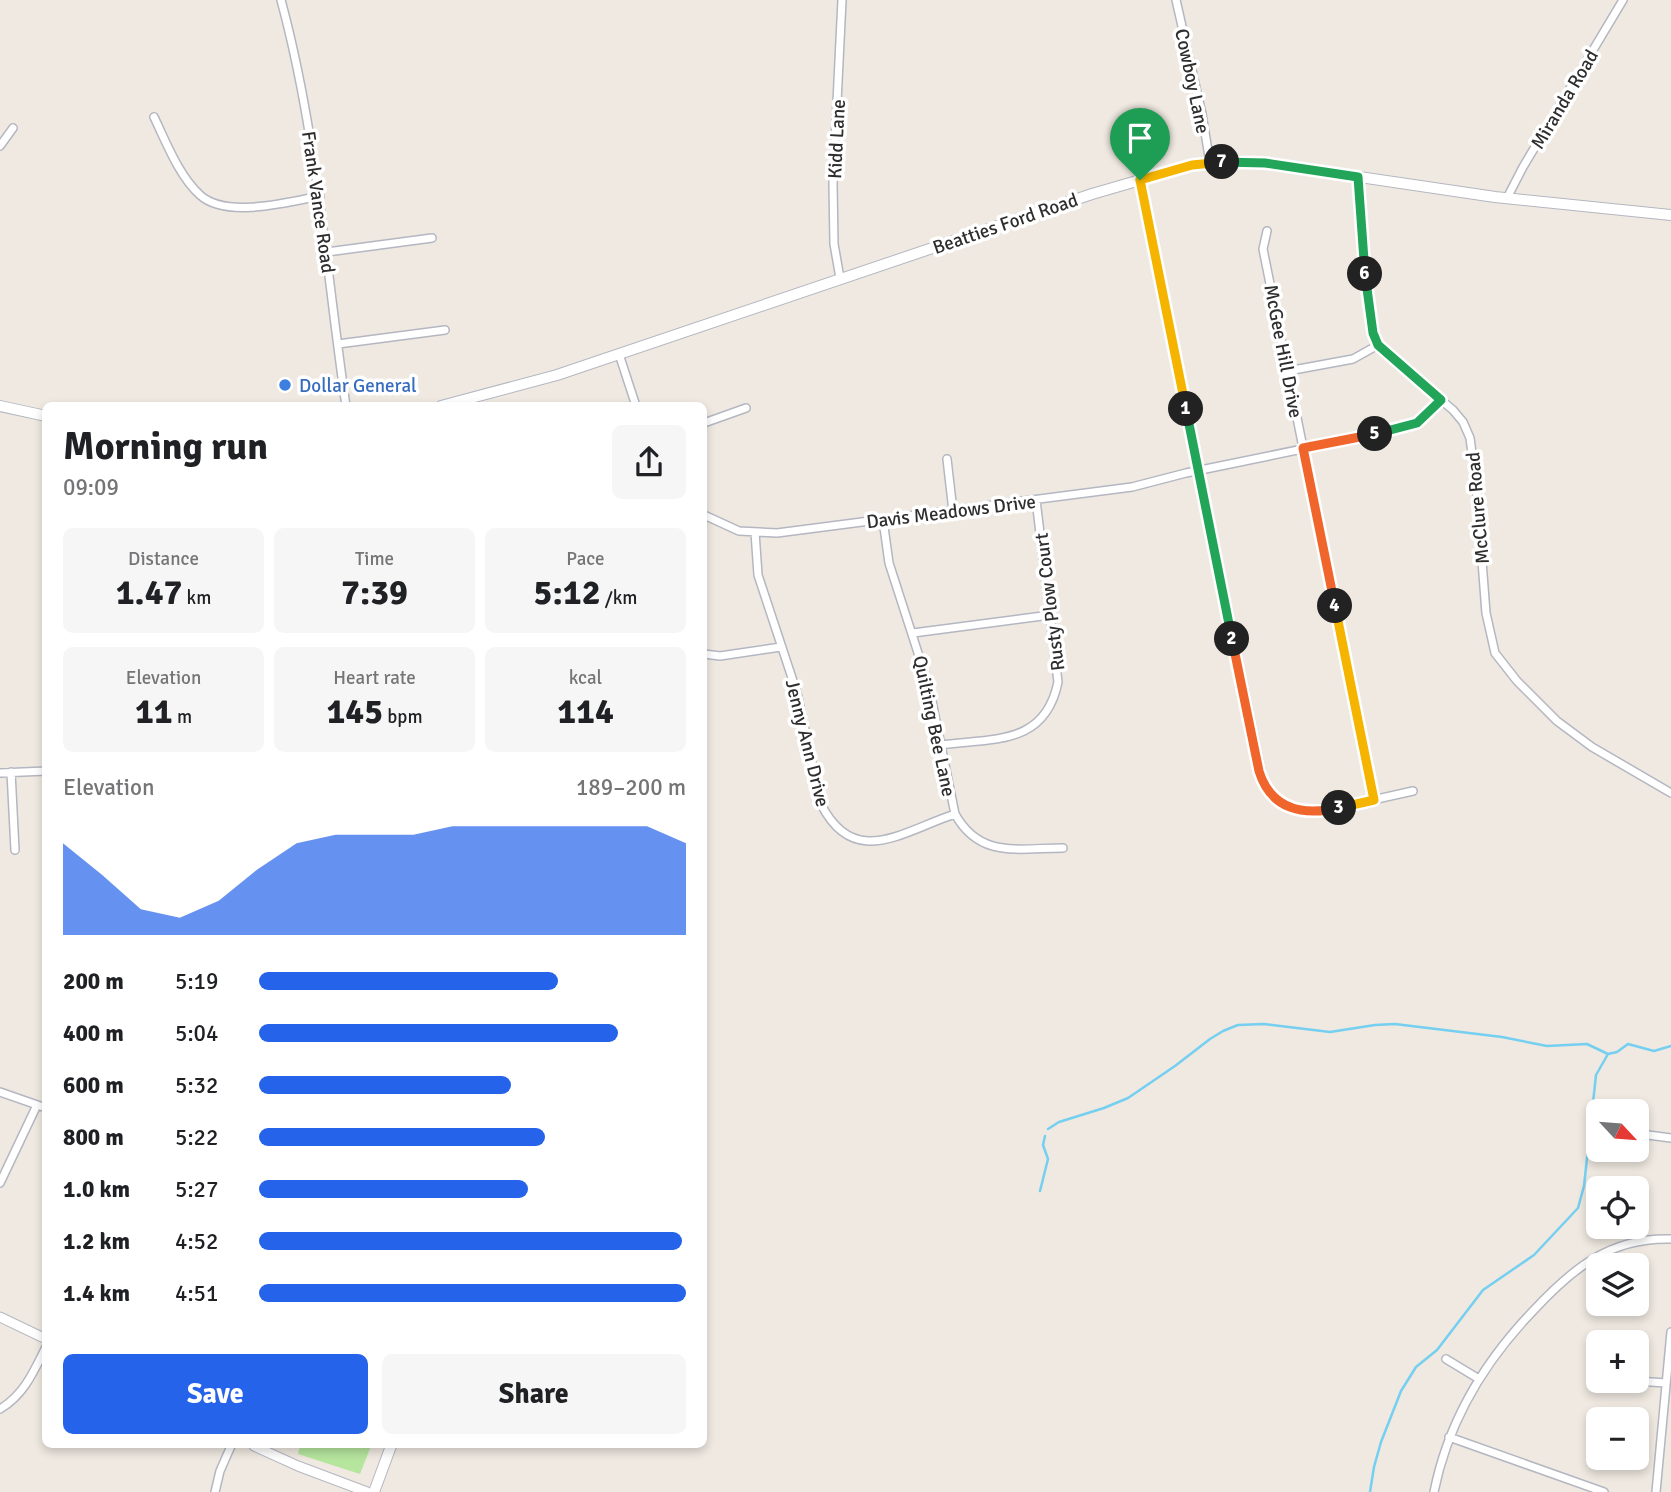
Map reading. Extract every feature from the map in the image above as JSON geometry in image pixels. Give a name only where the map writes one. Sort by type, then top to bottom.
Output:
[{"type":"main road","name":"Beatties Ford Road","points":[[456,402],[514,388],[619,355],[1042,209],[1210,163],[1244,161],[1507,198],[1671,215]]},
{"type":"main road","points":[[0,406],[42,415]]},
{"type":"main road","points":[[374,1492],[390,1448]]},
{"type":"street","name":"Frank Vance Road","points":[[281,0],[299,76],[320,197],[345,402]]},
{"type":"street","name":"Kidd Lane","points":[[840,278],[835,253],[833,184],[842,0]]},
{"type":"street","name":"Cowboy Lane","points":[[1175,0],[1202,114],[1210,163]]},
{"type":"street","name":"Miranda Road","points":[[1507,198],[1623,0]]},
{"type":"street","points":[[154,117],[190,183],[201,196],[214,204],[245,208],[320,197]]},
{"type":"street","points":[[0,146],[13,128]]},
{"type":"street","points":[[1288,372],[1353,359],[1378,345],[1373,333],[1368,296],[1358,177]]},
{"type":"street","points":[[1140,180],[1263,781],[1281,802],[1306,812],[1326,811],[1413,791]]},
{"type":"street","name":"McGee Hill Drive","points":[[1267,231],[1263,249],[1374,800]]},
{"type":"street","points":[[327,252],[432,238]]},
{"type":"street","points":[[338,344],[445,330]]},
{"type":"street","name":"McClure Road","points":[[1378,345],[1463,422],[1473,451],[1486,613],[1495,653],[1517,681],[1557,721],[1592,747],[1671,793]]},
{"type":"street","points":[[619,355],[635,402]]},
{"type":"street","name":"Davis Meadows Drive","points":[[707,517],[739,531],[776,533],[1140,486],[1198,470],[1410,426],[1427,415],[1441,400]]},
{"type":"street","points":[[707,421],[746,408]]},
{"type":"street","points":[[947,458],[953,511]]},
{"type":"street","name":"Rusty Plow Court","points":[[940,745],[1013,735],[1030,730],[1044,718],[1055,700],[1058,682],[1036,500]]},
{"type":"street","name":"Quilting Bee Lane","points":[[883,520],[889,564],[929,687],[955,814],[974,839],[990,846],[1063,848]]},
{"type":"street","name":"Jenny Ann Drive","points":[[755,532],[758,575],[797,693],[821,804],[836,829],[864,842],[879,841],[955,814]]},
{"type":"street","points":[[913,633],[1050,615]]},
{"type":"street","points":[[707,654],[720,656],[781,647]]},
{"type":"street","points":[[0,773],[42,771]]},
{"type":"street","points":[[11,772],[15,850]]},
{"type":"street","points":[[0,1092],[42,1107]]},
{"type":"street","points":[[0,1183],[37,1105]]},
{"type":"street","points":[[1649,1135],[1671,1138]]},
{"type":"street","points":[[1434,1492],[1450,1437],[1479,1379],[1512,1332],[1575,1269],[1628,1244],[1671,1239]]},
{"type":"street","points":[[0,1317],[42,1337]]},
{"type":"street","points":[[1656,1492],[1671,1332]]},
{"type":"street","points":[[0,1409],[25,1387],[42,1355]]},
{"type":"street","points":[[1446,1359],[1479,1379]]},
{"type":"street","points":[[1649,1381],[1666,1382]]},
{"type":"street","points":[[1450,1437],[1604,1492]]},
{"type":"street","points":[[215,1492],[230,1448]]},
{"type":"street","points":[[262,1448],[298,1466],[367,1492]]},
{"type":"green space","points":[[300,1448],[370,1448],[360,1474],[298,1454]]},
{"type":"waterway","points":[[1048,1129],[1059,1122],[1128,1098],[1210,1039],[1238,1025],[1264,1024],[1330,1032],[1395,1024],[1502,1037],[1547,1046],[1587,1044],[1608,1054],[1617,1052],[1628,1044],[1654,1051],[1671,1046]]},
{"type":"waterway","points":[[1370,1492],[1381,1442],[1401,1391],[1416,1367],[1437,1350],[1483,1290],[1534,1255],[1578,1208],[1584,1186],[1596,1075],[1608,1054]]},
{"type":"waterway","points":[[1040,1191],[1048,1159],[1043,1145],[1045,1136]]},
{"type":"place","name":"Dollar General","points":[[285,385]]},
{"type":"route","points":[[1228,161],[1265,163],[1358,177],[1361,230],[1375,340],[1385,353],[1441,400],[1427,415],[1410,426],[1303,448],[1374,800],[1319,812],[1299,811],[1286,806],[1272,795],[1261,776],[1140,180],[1192,165],[1228,161]]}]
